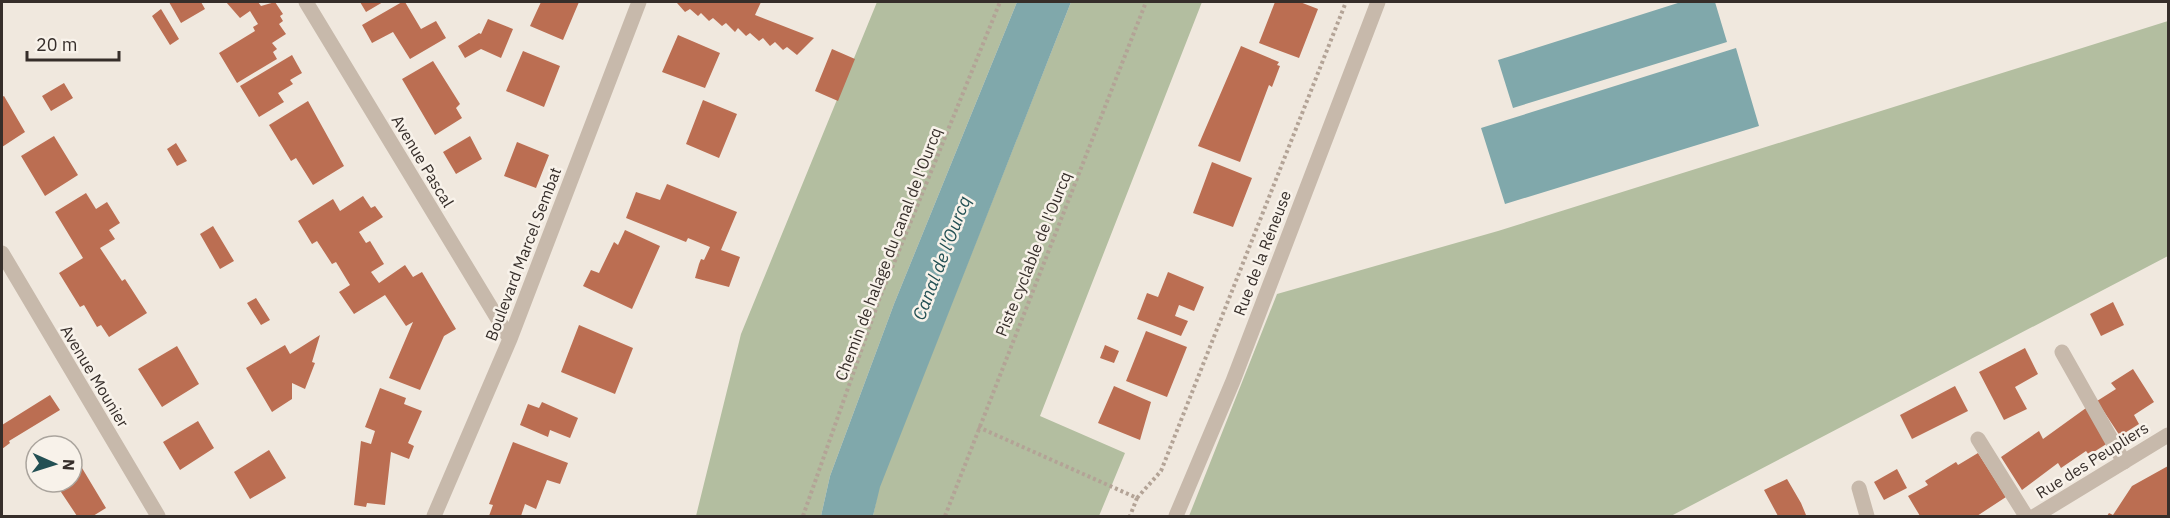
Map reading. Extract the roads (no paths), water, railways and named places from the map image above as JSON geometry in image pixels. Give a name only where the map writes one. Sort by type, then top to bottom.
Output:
[{"type":"street","name":"Avenue Pascal","points":[[306,2],[510,339]]},
{"type":"street","name":"Boulevard Marcel Sembat","points":[[434,516],[510,339],[639,2]]},
{"type":"street","name":"Rue de la Réneuse","points":[[1176,516],[1233,381],[1377,2]]},
{"type":"street","name":"Avenue Mounier","points":[[2,253],[158,516]]},
{"type":"street","points":[[2062,352],[2124,462]]},
{"type":"street","name":"Rue des Peupliers","points":[[2035,516],[2169,435]]},
{"type":"street","points":[[1978,439],[2026,516]]},
{"type":"street","points":[[1859,488],[1867,516]]},
{"type":"water","name":"Canal de l'Ourcq","points":[[1017,2],[1071,2],[880,487],[873,516],[821,516],[830,476],[894,304]]},
{"type":"water","points":[[1681,2],[1715,2],[1727,42],[1513,108],[1498,60]]},
{"type":"water","points":[[1736,48],[1759,126],[1505,204],[1481,128]]}]
